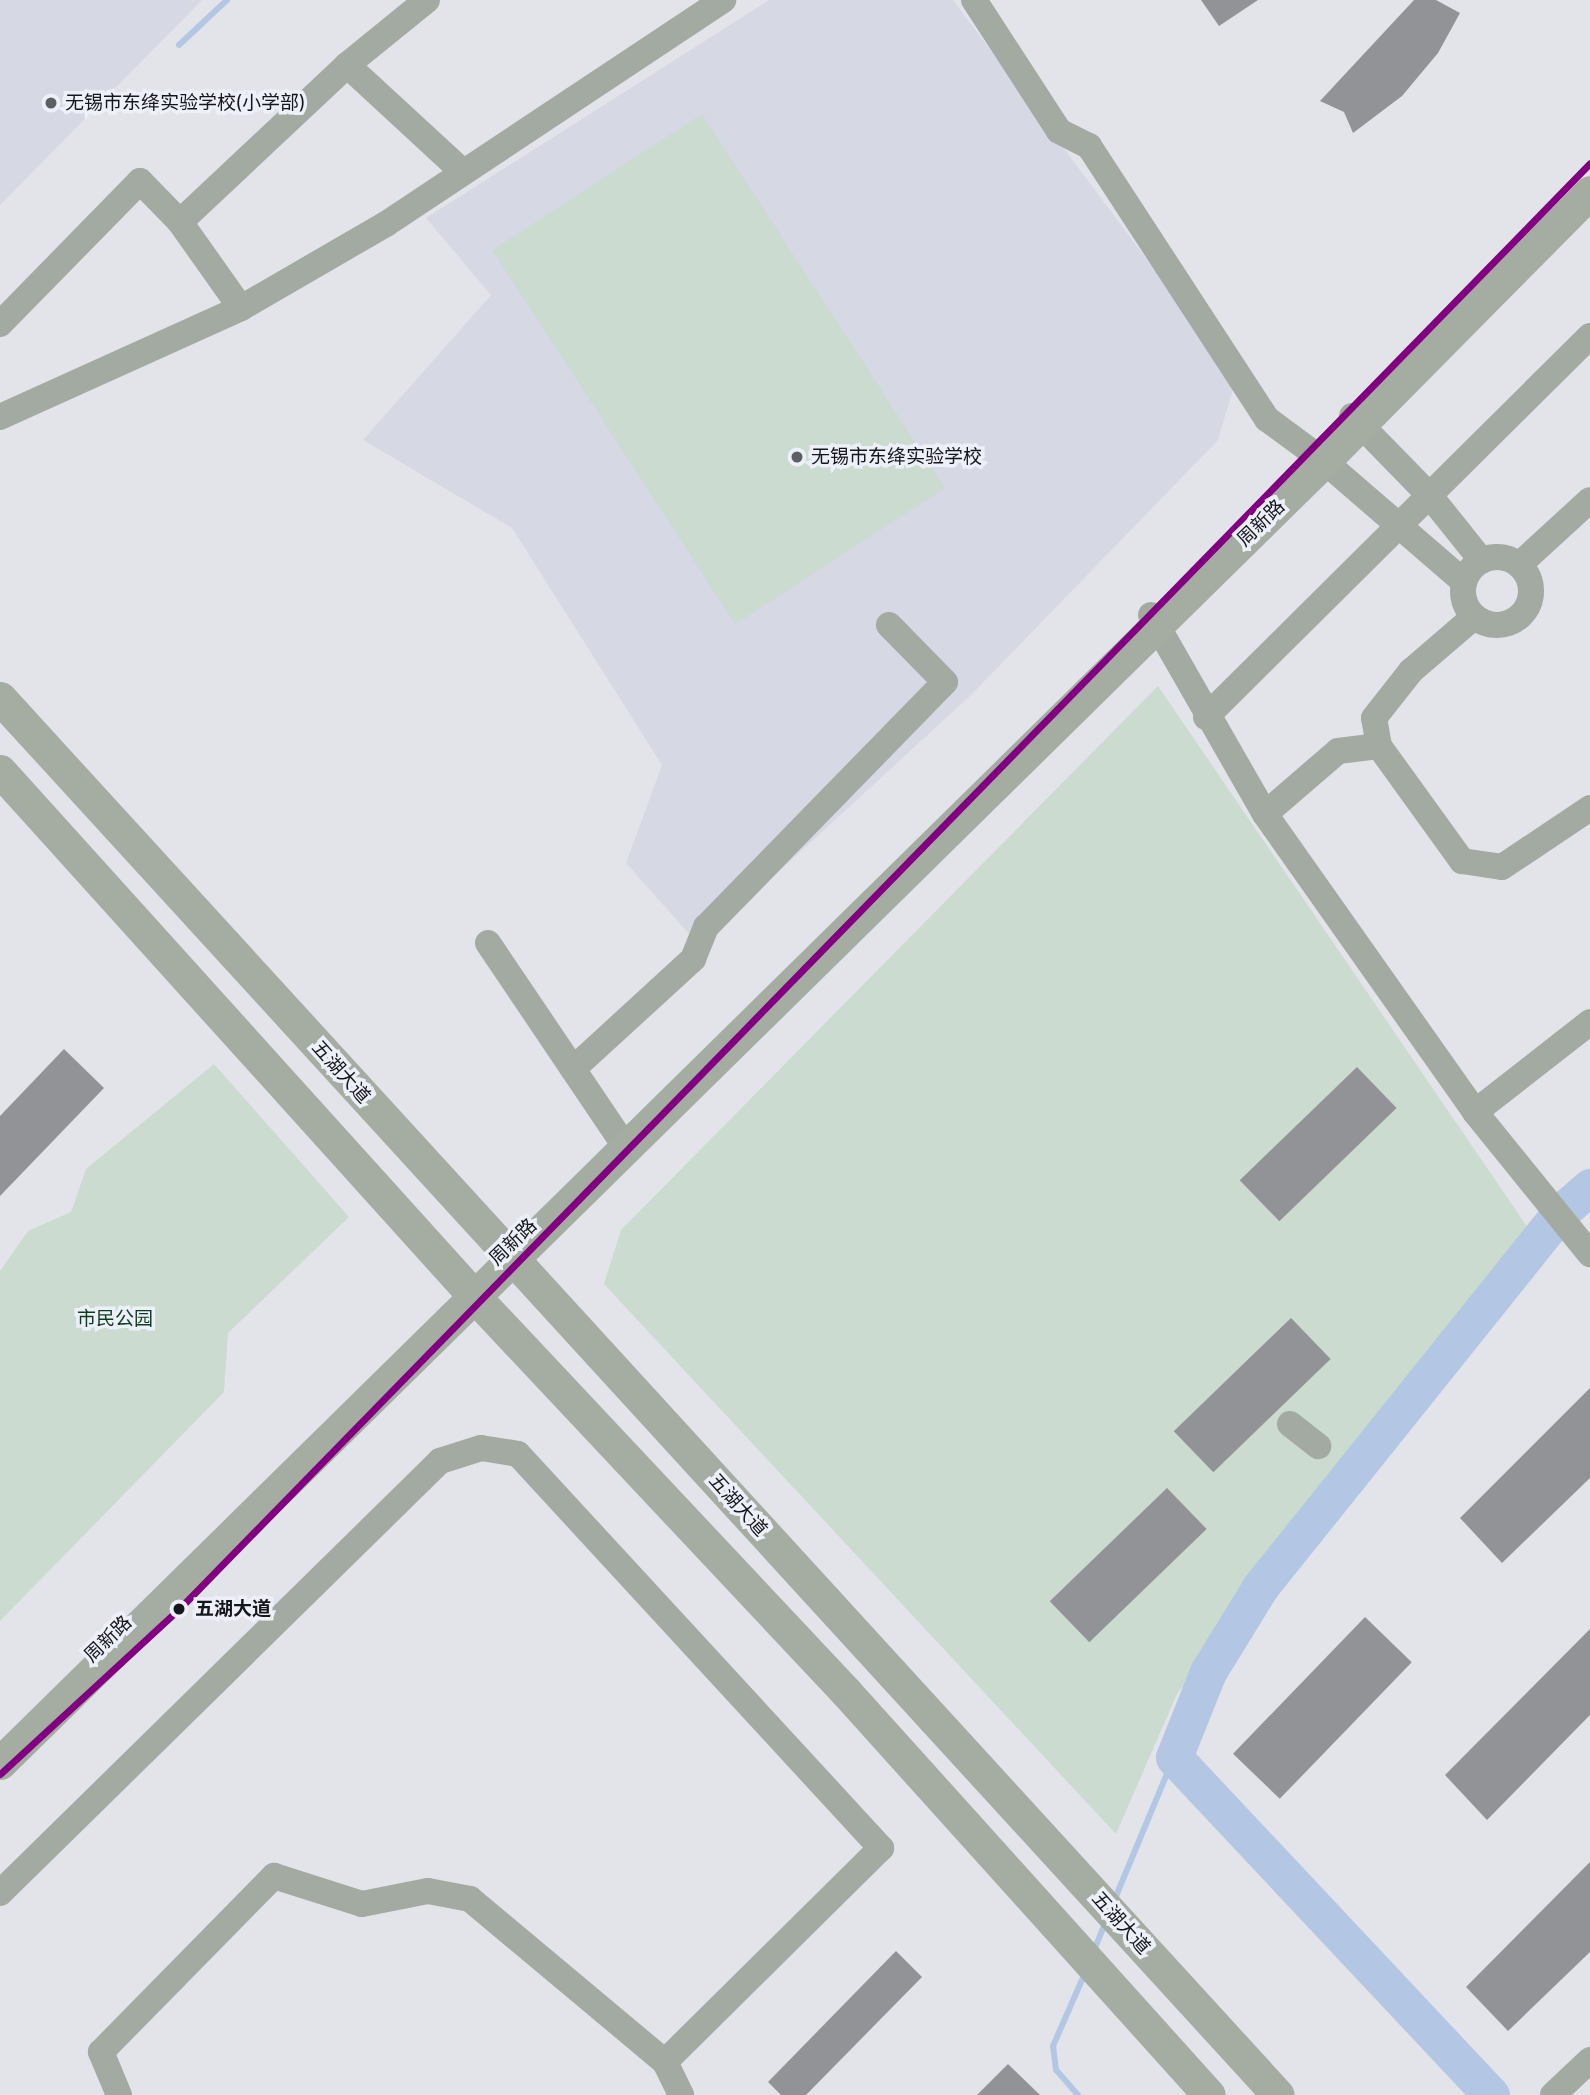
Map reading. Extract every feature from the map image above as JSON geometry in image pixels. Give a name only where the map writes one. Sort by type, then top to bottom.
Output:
[{"type":"main road","name":"周新路","points":[[1357,420],[1590,175]]},
{"type":"main road","name":"周新路","points":[[0,1744],[508,1255],[1590,192]]},
{"type":"main road","name":"周新路","points":[[508,1255],[620,1139],[1154,620]]},
{"type":"main road","name":"五湖大道","points":[[0,698],[1278,2095]]},
{"type":"main road","points":[[0,771],[470,1291],[836,1682],[1209,2095]]},
{"type":"main road","name":"周新路","points":[[0,1763],[470,1291]]},
{"type":"street","points":[[180,222],[347,65],[427,0]]},
{"type":"street","points":[[0,417],[242,308],[463,172],[723,0]]},
{"type":"street","points":[[974,0],[1059,131],[1089,146],[1266,419],[1319,458],[1464,582]]},
{"type":"street","points":[[347,65],[463,172]]},
{"type":"street","points":[[0,324],[140,181],[180,222],[242,308]]},
{"type":"street","points":[[1206,717],[1590,337]]},
{"type":"street","points":[[1357,420],[1430,496],[1482,561]]},
{"type":"street","points":[[1519,565],[1590,498]]},
{"type":"street","points":[[1501,558],[1519,565],[1531,592],[1519,618],[1491,625],[1474,617],[1464,601],[1464,582],[1482,561],[1501,558]]},
{"type":"street","points":[[1474,617],[1411,671],[1374,718],[1379,746],[1462,861],[1502,867],[1590,808]]},
{"type":"street","points":[[1154,620],[1206,717],[1265,814],[1475,1112],[1585,1248]]},
{"type":"street","points":[[573,1069],[693,959],[706,927],[945,682],[889,625]]},
{"type":"street","points":[[1265,814],[1338,751],[1379,746]]},
{"type":"street","points":[[488,943],[620,1139]]},
{"type":"street","points":[[1475,1112],[1590,1022]]},
{"type":"street","points":[[1290,1424],[1318,1446]]},
{"type":"street","points":[[0,1893],[440,1461],[481,1448],[518,1454],[881,1848],[665,2062]]},
{"type":"street","points":[[120,2095],[101,2052],[274,1876],[362,1904],[428,1891],[470,1899],[665,2062],[681,2095]]},
{"type":"street","points":[[1553,2095],[1590,2060]]},
{"type":"shaded area","name":"无锡市东绛实验学校(小学部)","points":[[0,0],[202,0],[0,205]]},
{"type":"shaded area","name":"无锡市东绛实验学校","points":[[769,0],[953,0],[1236,379],[1218,440],[971,695],[699,945],[626,863],[662,765],[512,528],[363,440],[491,295],[426,218]]},
{"type":"green space","points":[[702,114],[945,488],[735,624],[492,250]]},
{"type":"green space","points":[[1158,686],[1537,1241],[1177,1694],[1116,1834],[604,1284],[621,1230]]},
{"type":"green space","name":"市民公园","points":[[214,1064],[349,1217],[228,1333],[224,1392],[0,1621],[0,1271],[28,1231],[71,1212],[86,1169]]},
{"type":"building","points":[[1201,0],[1258,0],[1219,26]]},
{"type":"building","points":[[1414,0],[1436,0],[1460,13],[1438,53],[1402,96],[1353,133],[1344,112],[1320,101]]},
{"type":"building","points":[[64,1049],[104,1088],[0,1196],[0,1116]]},
{"type":"building","points":[[1357,1067],[1397,1108],[1279,1221],[1240,1180]]},
{"type":"building","points":[[1291,1318],[1331,1359],[1213,1472],[1174,1431]]},
{"type":"building","points":[[1590,1388],[1590,1478],[1502,1563],[1460,1518]]},
{"type":"building","points":[[1167,1488],[1207,1529],[1089,1642],[1050,1601]]},
{"type":"building","points":[[1365,1617],[1412,1662],[1280,1799],[1233,1754]]},
{"type":"building","points":[[1590,1629],[1590,1715],[1487,1820],[1445,1775]]},
{"type":"building","points":[[1590,1862],[1590,1952],[1508,2031],[1466,1987]]},
{"type":"building","points":[[896,1951],[922,1977],[806,2095],[781,2095],[768,2082]]},
{"type":"building","points":[[1008,2064],[1040,2095],[977,2095]]},
{"type":"waterway","points":[[179,45],[227,0]]},
{"type":"waterway","points":[[1491,2095],[1174,1757],[1208,1672],[1261,1586],[1560,1213],[1590,1187]]},
{"type":"waterway","points":[[1114,1901],[1174,1757]]},
{"type":"waterway","points":[[1093,1953],[1106,1921]]},
{"type":"waterway","points":[[1078,2095],[1056,2070],[1053,2046],[1085,1973]]},
{"type":"transit line","points":[[0,1774],[179,1609],[1590,163]]},
{"type":"place","name":"无锡市东绛实验学校(小学部)","points":[[51,103]]},
{"type":"place","name":"无锡市东绛实验学校","points":[[797,457]]},
{"type":"place","name":"五湖大道","points":[[179,1609]]}]
